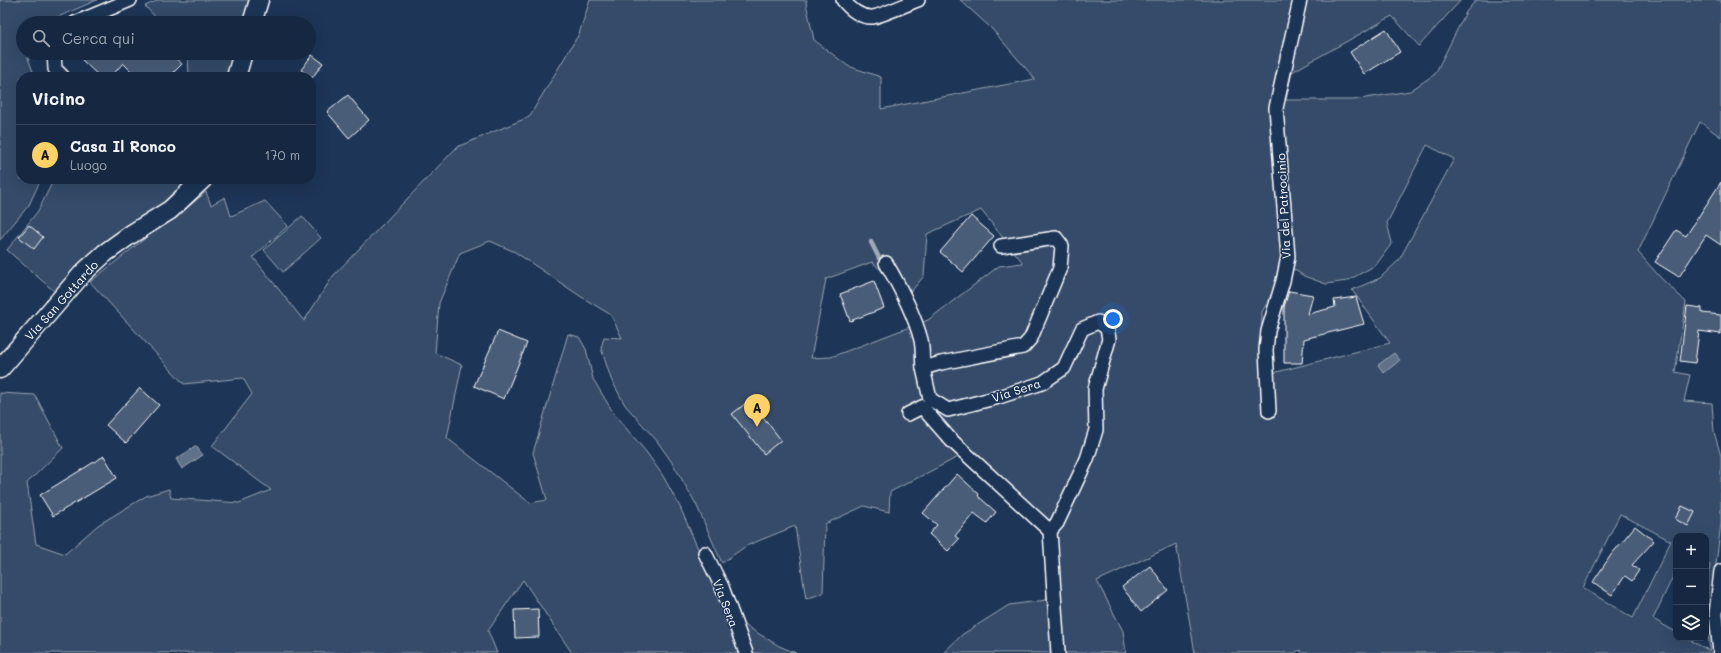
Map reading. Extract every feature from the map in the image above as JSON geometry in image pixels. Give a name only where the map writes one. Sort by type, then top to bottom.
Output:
[{"type":"street","points":[[92,16],[130,0]]},
{"type":"street","points":[[254,16],[259,0]]},
{"type":"street","points":[[843,0],[858,14],[872,17],[918,0]]},
{"type":"street","name":"Via del Patrocinio","points":[[1269,411],[1266,350],[1268,331],[1283,281],[1288,257],[1276,108],[1300,0]]},
{"type":"street","points":[[54,60],[55,69],[58,72]]},
{"type":"street","points":[[237,72],[241,60]]},
{"type":"street","name":"Via San Gottardo","points":[[0,370],[83,274],[105,254],[130,235],[170,210],[198,184]]},
{"type":"street","points":[[923,368],[1023,347],[1031,338],[1060,268],[1062,246],[1056,238],[1001,246]]},
{"type":"street","name":"Via Sera","points":[[886,263],[901,288],[921,340],[923,368],[930,399],[948,410],[999,397],[1042,382],[1064,368],[1082,329],[1098,322],[1107,328],[1109,338],[1095,389],[1096,430],[1087,459],[1057,523],[1054,533]]},
{"type":"street","points":[[1273,316],[1278,332]]},
{"type":"street","points":[[908,414],[922,407],[951,440],[1054,533],[1058,653]]},
{"type":"street","name":"Via Sera","points":[[705,553],[722,586],[746,653]]},
{"type":"street","points":[[1720,653],[1716,614],[1721,571]]},
{"type":"shaded area","points":[[0,0],[97,0],[60,16],[16,16],[16,60],[29,60],[33,72],[16,72],[16,184],[39,184],[29,205],[0,240]]},
{"type":"shaded area","points":[[159,0],[250,0],[245,16],[154,16],[145,6]]},
{"type":"shaded area","points":[[590,0],[807,0],[806,3],[814,40],[848,66],[881,77],[881,109],[1035,79],[991,28],[960,0],[1461,0],[1419,46],[1392,16],[1292,72],[1286,100],[1353,100],[1410,91],[1435,74],[1466,12],[1476,0],[1721,0],[1721,137],[1700,122],[1638,252],[1660,277],[1686,302],[1675,372],[1690,375],[1684,401],[1712,403],[1714,432],[1721,456],[1721,523],[1712,597],[1717,653],[1302,653],[1300,650],[1294,653],[1195,653],[1176,544],[1097,581],[1123,631],[1126,653],[943,653],[963,634],[1009,605],[1046,600],[1056,534],[962,455],[890,492],[889,512],[864,506],[825,524],[823,593],[806,599],[795,526],[746,546],[722,563],[696,504],[673,464],[657,441],[625,405],[611,379],[601,348],[604,337],[622,338],[611,315],[515,252],[490,241],[460,253],[439,303],[435,353],[462,365],[447,438],[530,503],[547,500],[533,453],[568,334],[579,337],[586,349],[593,379],[614,414],[647,453],[663,476],[680,507],[741,653],[572,653],[523,580],[488,631],[497,653],[0,653],[0,393],[35,395],[63,448],[27,483],[36,544],[65,554],[98,525],[146,496],[169,489],[171,498],[239,503],[271,490],[212,446],[252,394],[243,378],[184,384],[90,282],[148,236],[167,224],[206,192],[211,205],[225,197],[231,216],[265,201],[288,226],[253,257],[304,321],[333,276],[457,147],[529,117],[579,34]],"holes":[[[1427,145],[1454,159],[1399,260],[1380,278],[1352,290],[1390,343],[1261,376],[1262,312],[1287,265],[1304,276],[1326,284],[1347,281],[1376,265],[1392,243],[1387,223]],[[981,210],[1023,263],[999,266],[928,320],[831,357],[811,358],[826,279],[872,262],[908,295],[924,276],[927,234]],[[1620,514],[1671,541],[1633,618],[1583,588]]]},
{"type":"shaded area","points":[[188,60],[233,60],[230,72],[189,72]]},
{"type":"shaded area","points":[[52,184],[185,184],[165,206],[55,292],[7,250],[38,211]]},
{"type":"shaded area","points":[[302,216],[321,238],[283,272],[264,250]]},
{"type":"shaded area","points":[[1394,353],[1400,360],[1384,373],[1378,365]]},
{"type":"shaded area","points":[[196,446],[203,455],[182,469],[176,459]]},
{"type":"shaded area","points":[[741,623],[779,646],[796,653],[753,653]]},
{"type":"building","points":[[1386,29],[1400,52],[1364,74],[1350,52]]},
{"type":"building","points":[[316,58],[323,63],[316,73],[304,72],[301,70],[308,60],[316,60]]},
{"type":"building","points":[[82,60],[178,60],[182,64],[174,72],[132,72],[123,63],[115,72],[95,72]]},
{"type":"building","points":[[348,95],[369,120],[349,138],[327,112]]},
{"type":"building","points":[[1721,182],[1721,245],[1706,235],[1679,277],[1655,262],[1676,230],[1686,236]]},
{"type":"building","points":[[971,216],[994,236],[963,272],[940,252]]},
{"type":"building","points":[[29,225],[43,237],[34,249],[19,237]]},
{"type":"building","points":[[874,281],[884,308],[850,321],[840,294]]},
{"type":"building","points":[[1289,291],[1313,295],[1308,314],[1335,307],[1334,300],[1356,297],[1364,324],[1304,339],[1302,363],[1284,363],[1284,307]]},
{"type":"building","points":[[1687,306],[1702,308],[1702,313],[1721,315],[1721,334],[1699,331],[1695,363],[1680,361]]},
{"type":"building","points":[[498,331],[527,343],[504,399],[474,386]]},
{"type":"building","points":[[140,388],[159,405],[126,443],[106,425]]},
{"type":"building","points":[[750,400],[781,440],[764,454],[732,414]]},
{"type":"building","points":[[104,456],[117,478],[53,516],[40,495]]},
{"type":"building","points":[[957,474],[996,512],[987,523],[974,513],[955,536],[959,539],[948,551],[929,534],[937,525],[923,513]]},
{"type":"building","points":[[1682,506],[1695,512],[1688,526],[1675,519]]},
{"type":"building","points":[[1635,526],[1654,541],[1632,565],[1639,570],[1632,581],[1625,576],[1612,595],[1593,582],[1611,555]]},
{"type":"building","points":[[1150,566],[1168,590],[1141,612],[1122,587]]},
{"type":"building","points":[[538,609],[539,637],[515,638],[514,610]]},
{"type":"waterway","points":[[871,242],[883,266]]},
{"type":"place","name":"Casa Il Ronco","points":[[757,427]]}]
